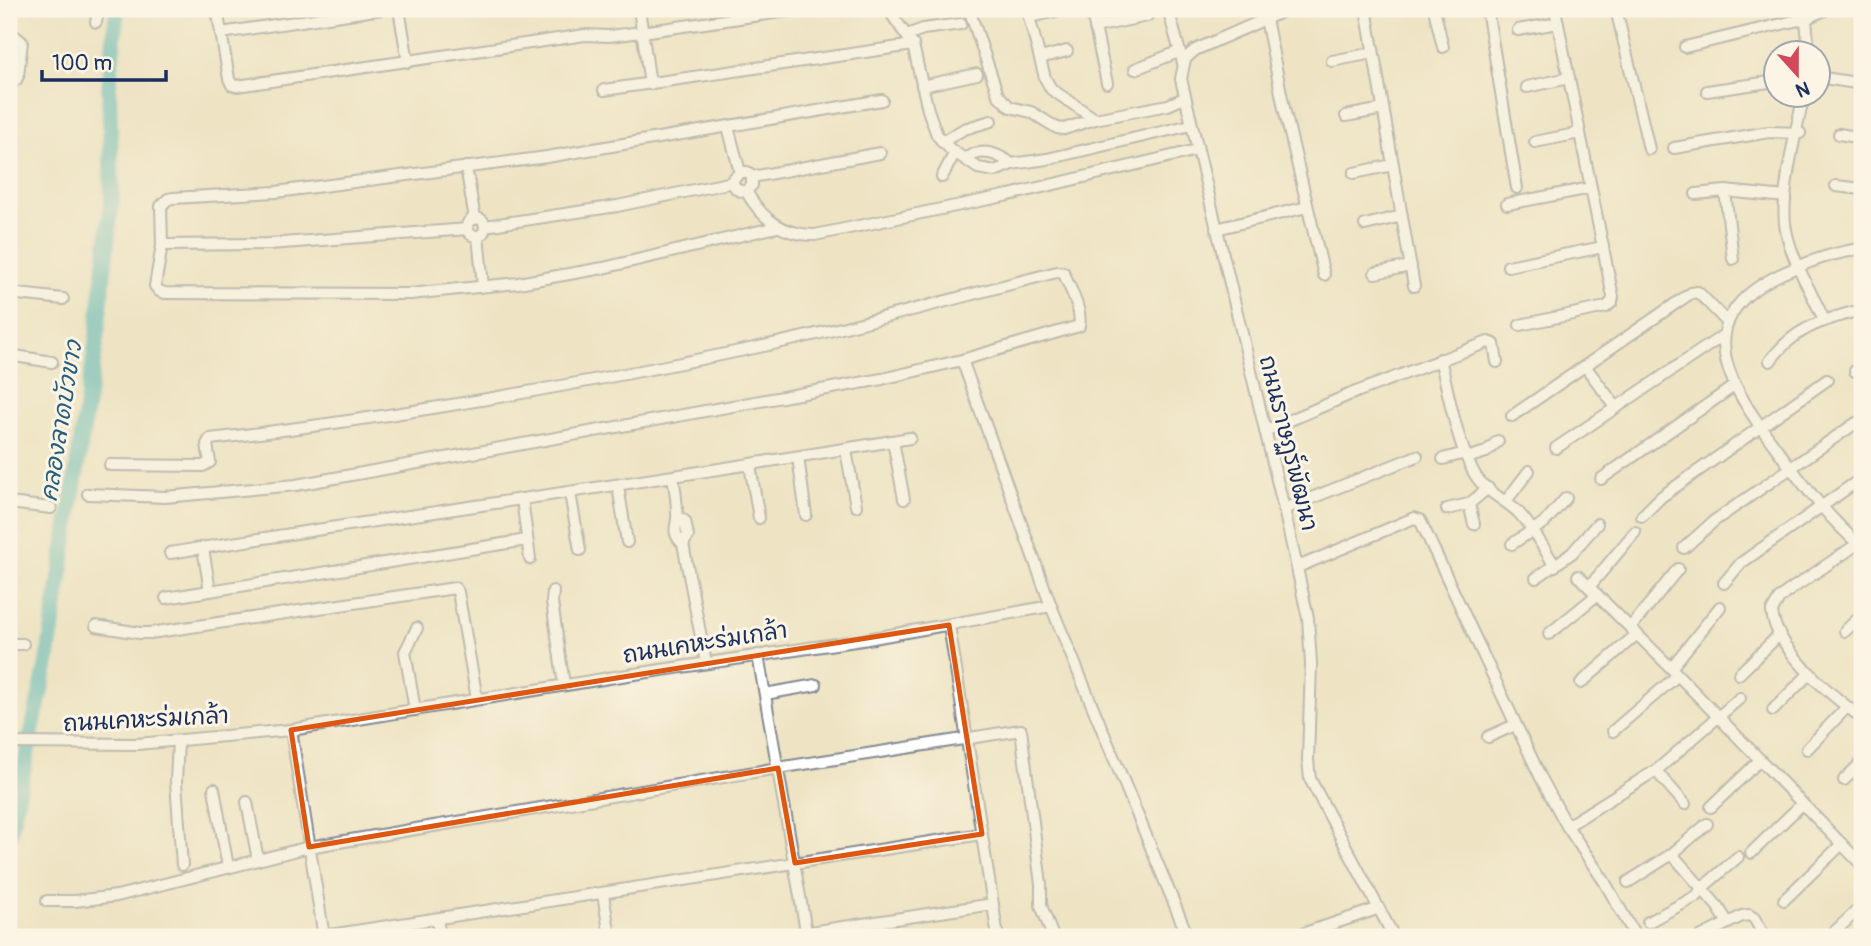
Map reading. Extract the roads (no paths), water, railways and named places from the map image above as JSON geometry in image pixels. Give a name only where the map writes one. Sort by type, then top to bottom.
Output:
[{"type":"street","points":[[96,22],[99,9]]},
{"type":"street","points":[[217,9],[229,79],[232,85],[237,86],[585,35],[609,36],[802,9]]},
{"type":"street","points":[[221,33],[382,9]]},
{"type":"street","points":[[399,9],[408,62]]},
{"type":"street","points":[[639,9],[650,83]]},
{"type":"street","points":[[888,9],[910,40],[933,125],[942,142],[978,168],[995,171],[1012,164],[1047,159],[1191,125]]},
{"type":"street","points":[[969,9],[998,96],[1010,107],[1031,112],[1057,128],[1168,105],[1184,98]]},
{"type":"street","points":[[1091,9],[1107,83]]},
{"type":"street","points":[[1168,9],[1183,63],[1195,50],[1264,14],[1287,9]]},
{"type":"street","points":[[1366,9],[1414,286]]},
{"type":"street","points":[[1434,9],[1443,47]]},
{"type":"street","points":[[1487,9],[1517,188]]},
{"type":"street","points":[[1520,324],[1610,304],[1613,297],[1555,9]]},
{"type":"street","points":[[1616,9],[1649,149]]},
{"type":"street","points":[[1685,47],[1826,9]]},
{"type":"street","points":[[1057,11],[1028,13],[1040,58],[1051,89],[1095,119]]},
{"type":"street","points":[[1806,13],[1808,38]]},
{"type":"street","points":[[1264,14],[1324,275]]},
{"type":"street","points":[[1095,27],[1147,16]]},
{"type":"street","points":[[1518,30],[1558,23]]},
{"type":"street","points":[[604,90],[910,40],[923,29],[961,24]]},
{"type":"street","points":[[9,36],[16,37],[22,43],[18,76],[16,80],[9,81]]},
{"type":"street","points":[[1040,58],[1067,51]]},
{"type":"street","points":[[1135,69],[1178,51]]},
{"type":"street","points":[[1332,61],[1373,53]]},
{"type":"street","name":"ถนนราษฏร์พัฒนา","points":[[1183,63],[1181,79],[1184,98],[1298,567],[1311,642],[1308,760],[1310,779],[1394,937]]},
{"type":"street","points":[[922,86],[977,74]]},
{"type":"street","points":[[1527,87],[1569,78]]},
{"type":"street","points":[[1832,80],[1862,84]]},
{"type":"street","points":[[1707,91],[1762,82]]},
{"type":"street","points":[[777,227],[603,268],[395,296],[164,293],[159,291],[154,282],[162,245],[161,206],[167,199],[276,192],[559,155],[882,100]]},
{"type":"street","points":[[1802,108],[1786,197],[1786,230],[1824,320]]},
{"type":"street","points":[[1346,116],[1383,109]]},
{"type":"street","points":[[942,142],[964,129],[991,121]]},
{"type":"street","points":[[728,127],[740,172]]},
{"type":"street","points":[[1674,148],[1769,132],[1798,133]]},
{"type":"street","points":[[1535,142],[1580,133]]},
{"type":"street","points":[[1839,134],[1862,138]]},
{"type":"street","points":[[746,191],[765,218],[777,227],[803,235],[827,234],[1009,195],[1197,150]]},
{"type":"street","points":[[966,158],[981,151],[998,154],[1012,164]]},
{"type":"street","points":[[942,177],[955,152]]},
{"type":"street","points":[[751,177],[880,153]]},
{"type":"street","points":[[1354,173],[1393,165]]},
{"type":"street","points":[[466,167],[475,219],[480,219],[477,230],[483,286]]},
{"type":"street","points":[[740,172],[747,172],[751,177],[752,185],[746,191],[738,191],[733,182],[734,176],[740,172]]},
{"type":"street","points":[[162,245],[293,242],[477,230],[617,206],[733,182]]},
{"type":"street","points":[[1836,186],[1862,189]]},
{"type":"street","points":[[1507,204],[1591,188]]},
{"type":"street","points":[[1696,194],[1725,191],[1786,197]]},
{"type":"street","points":[[1725,191],[1733,259]]},
{"type":"street","points":[[1216,229],[1307,207]]},
{"type":"street","points":[[1365,225],[1402,216]]},
{"type":"street","points":[[1508,266],[1603,247]]},
{"type":"street","points":[[1862,249],[1838,253],[1799,266],[1763,284],[1742,302],[1728,323],[1724,335],[1726,363],[1734,386],[1760,427],[1822,506],[1861,544],[1779,599],[1772,611],[1778,636],[1811,673],[1862,718]]},
{"type":"street","points":[[1375,273],[1411,267]]},
{"type":"street","points":[[88,494],[166,497],[296,485],[882,379],[962,360],[1079,326],[1080,320],[1064,273],[1057,272],[814,335],[621,374],[326,425],[210,439],[207,444],[210,462],[203,466],[110,465]]},
{"type":"street","points":[[1512,416],[1695,292],[1728,323]]},
{"type":"street","points":[[9,293],[63,299]]},
{"type":"street","points":[[1770,361],[1791,337],[1824,320],[1853,312]]},
{"type":"street","points":[[1556,448],[1724,335]]},
{"type":"street","points":[[1265,431],[1490,341],[1494,344],[1497,362]]},
{"type":"street","points":[[9,355],[52,362]]},
{"type":"street","points":[[1440,359],[1466,456],[1474,473],[1506,501],[1534,531],[1555,565]]},
{"type":"street","points":[[962,360],[1051,606],[1188,937]]},
{"type":"street","points":[[1585,366],[1616,407]]},
{"type":"street","points":[[1642,516],[1661,497],[1827,380]]},
{"type":"street","points":[[1601,479],[1734,386]]},
{"type":"street","points":[[1684,548],[1714,521],[1856,423]]},
{"type":"street","points":[[170,553],[618,486],[910,438]]},
{"type":"street","points":[[1443,459],[1486,452],[1498,440]]},
{"type":"street","points":[[893,441],[904,499]]},
{"type":"street","points":[[846,450],[856,506]]},
{"type":"street","points":[[1284,509],[1417,456]]},
{"type":"street","points":[[797,457],[806,515]]},
{"type":"street","points":[[750,465],[759,517]]},
{"type":"street","points":[[1506,501],[1529,471]]},
{"type":"street","points":[[673,477],[678,517],[685,521],[688,536],[683,544],[706,663]]},
{"type":"street","points":[[1724,583],[1741,563],[1862,478]]},
{"type":"street","points":[[618,486],[627,542]]},
{"type":"street","points":[[1447,509],[1468,504],[1488,488]]},
{"type":"street","points":[[570,493],[580,550]]},
{"type":"street","points":[[1512,544],[1545,522],[1566,498]]},
{"type":"street","points":[[523,499],[530,559]]},
{"type":"street","points":[[9,503],[51,508]]},
{"type":"street","points":[[1468,504],[1474,524]]},
{"type":"street","points":[[1298,567],[1414,518],[1419,519],[1515,724],[1567,826],[1604,881],[1636,937]]},
{"type":"street","points":[[1536,578],[1572,553],[1597,524]]},
{"type":"street","points":[[1549,634],[1593,591],[1634,533]]},
{"type":"street","points":[[166,598],[527,540]]},
{"type":"street","points":[[202,548],[211,591]]},
{"type":"street","points":[[1581,683],[1634,631],[1678,569]]},
{"type":"street","points":[[1578,576],[1862,865]]},
{"type":"street","points":[[96,626],[140,634],[150,633],[455,588],[458,592],[477,699]]},
{"type":"street","points":[[553,591],[552,602],[564,685]]},
{"type":"street","name":"ถนนเคหะร่มเกล้า","points":[[9,743],[70,745],[178,742],[291,730],[949,625],[1051,606]]},
{"type":"street","points":[[1613,731],[1675,672],[1720,607]]},
{"type":"street","points":[[1845,631],[1862,615]]},
{"type":"street","points":[[949,625],[998,937]]},
{"type":"street","points":[[415,710],[405,652],[417,628]]},
{"type":"street","points":[[1738,674],[1778,636]]},
{"type":"street","points":[[9,644],[23,644]]},
{"type":"street","points":[[758,655],[806,935]]},
{"type":"street","points":[[1773,710],[1811,673]]},
{"type":"street","points":[[765,694],[816,685]]},
{"type":"street","points":[[1567,826],[1656,771],[1740,698]]},
{"type":"street","points":[[1807,749],[1847,707]]},
{"type":"street","points":[[1488,737],[1515,724]]},
{"type":"street","points":[[291,730],[324,937]]},
{"type":"street","points":[[47,901],[117,897],[309,847],[1021,730],[1041,884],[1041,905],[1053,937]]},
{"type":"street","points":[[178,742],[176,782],[182,865]]},
{"type":"street","points":[[1711,807],[1759,761]]},
{"type":"street","points":[[1844,780],[1862,762]]},
{"type":"street","points":[[1656,771],[1685,804]]},
{"type":"street","points":[[214,789],[228,867]]},
{"type":"street","points":[[247,802],[258,860]]},
{"type":"street","points":[[1751,853],[1802,804]]},
{"type":"street","points":[[1628,882],[1672,854],[1707,824]]},
{"type":"street","points":[[317,937],[982,834]]},
{"type":"street","points":[[1784,900],[1842,844]]},
{"type":"street","points":[[1672,854],[1718,907],[1728,923]]},
{"type":"street","points":[[1648,922],[1697,896],[1702,888],[1738,857]]},
{"type":"street","points":[[603,894],[610,937]]},
{"type":"street","points":[[778,937],[806,935],[993,904]]},
{"type":"street","points":[[1829,937],[1862,905]]},
{"type":"street","points":[[1293,937],[1377,909]]},
{"type":"street","points":[[1700,937],[1749,915],[1754,918],[1765,937]]},
{"type":"street","points":[[437,919],[440,937]]},
{"type":"waterway","name":"คลองลาดบัวขาว","points":[[9,836],[47,663],[96,344],[112,198],[109,86],[117,9]]}]
